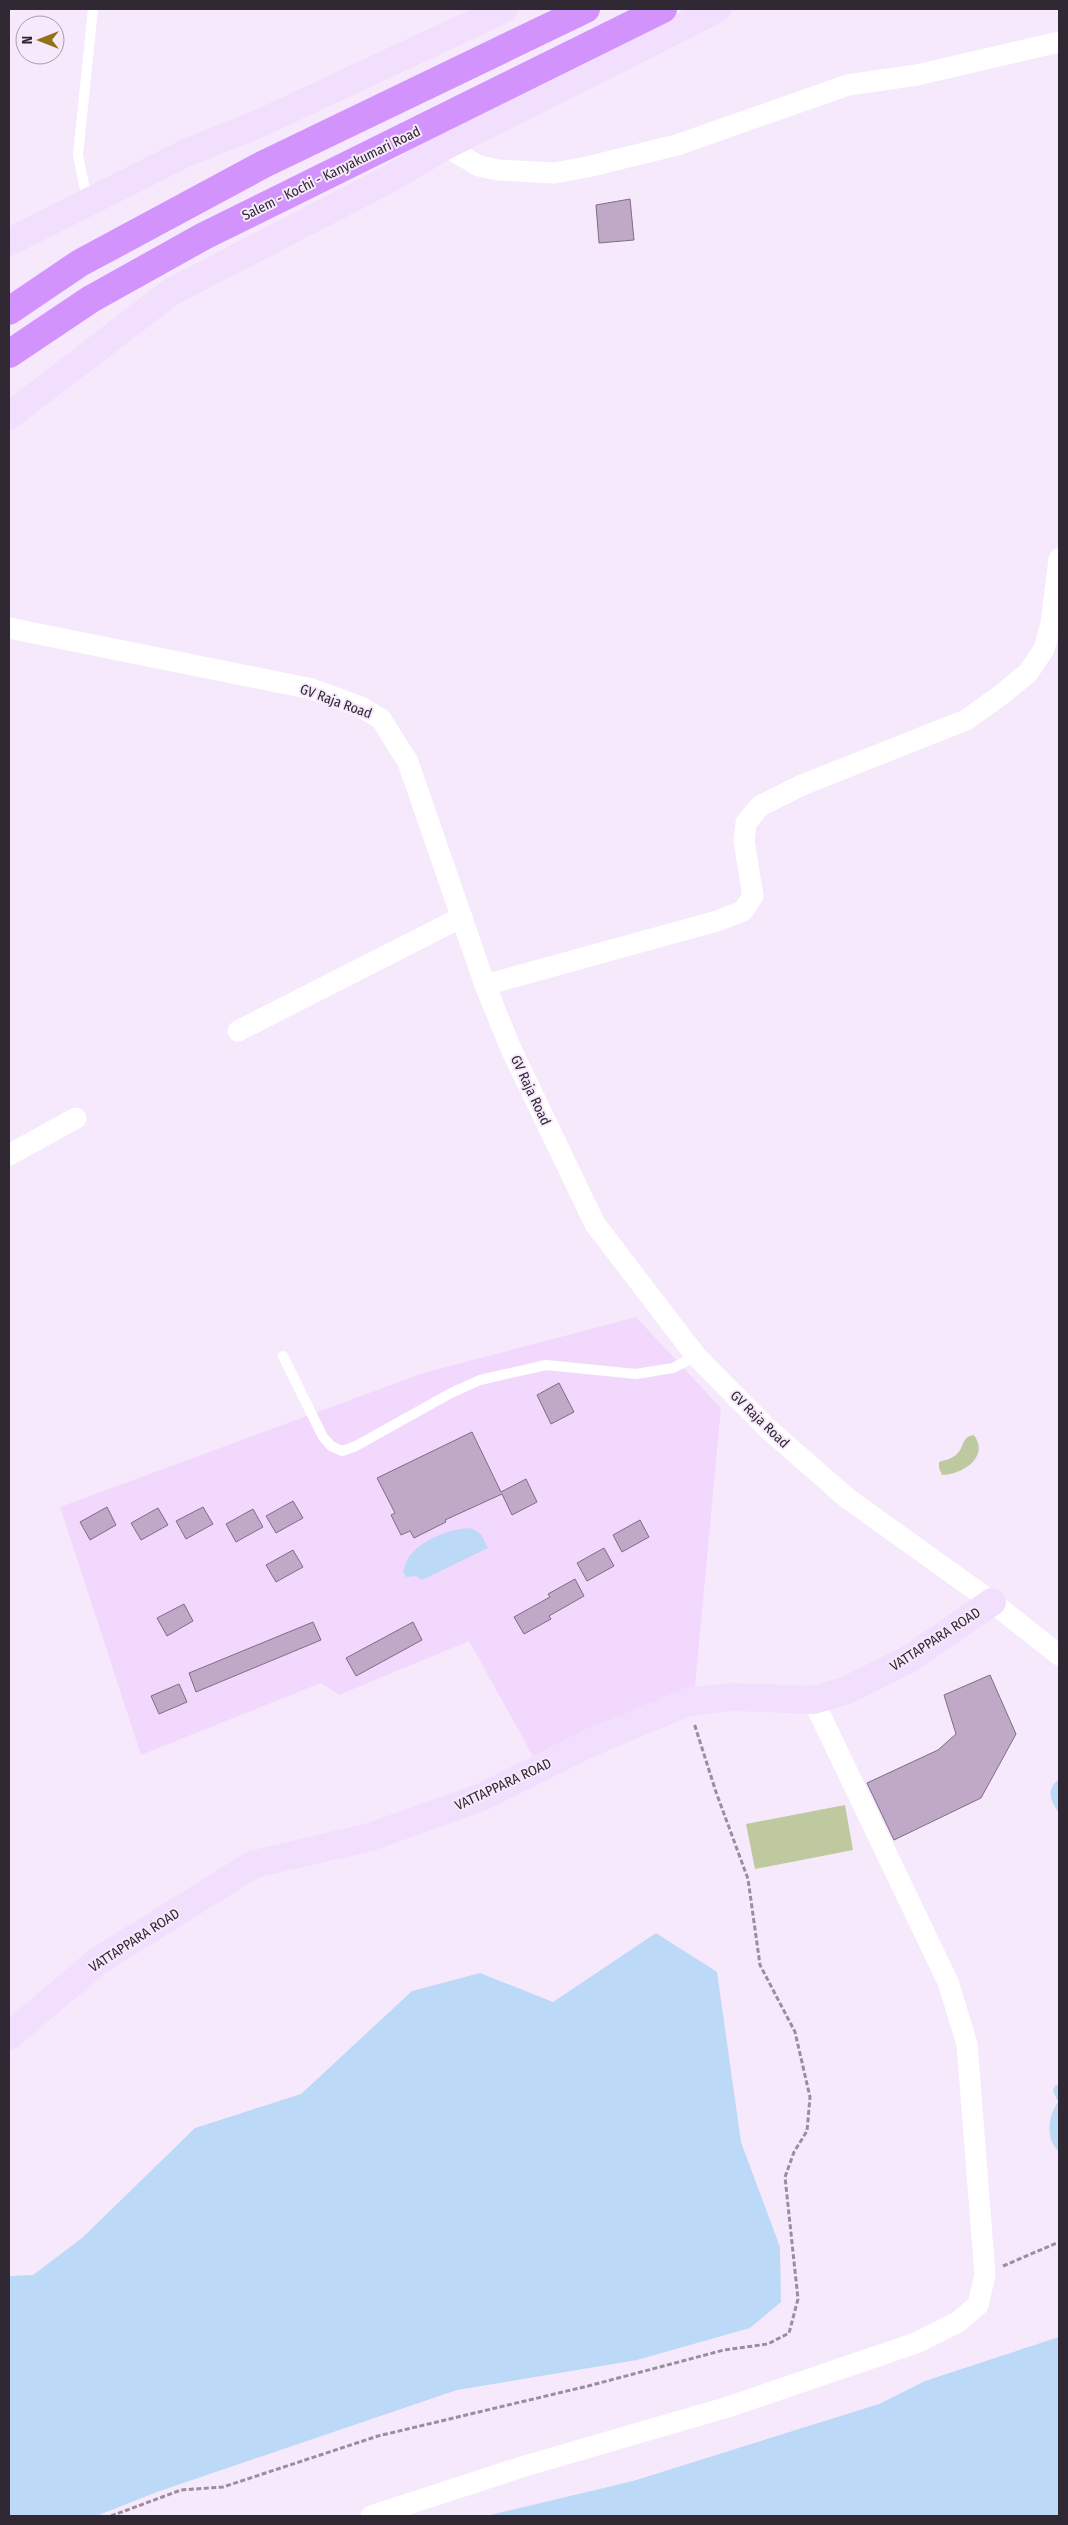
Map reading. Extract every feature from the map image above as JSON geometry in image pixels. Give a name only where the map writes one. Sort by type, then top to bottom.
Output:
[{"type":"highway","points":[[9,311],[80,262],[262,165],[586,9]]},
{"type":"highway","name":"Salem - Kochi - Kanyakumari Road","points":[[9,354],[91,299],[204,236],[663,9]]},
{"type":"street","points":[[9,242],[88,204],[186,152],[256,125],[504,9]]},
{"type":"street","points":[[9,416],[171,292],[390,179],[445,146],[717,9]]},
{"type":"street","points":[[445,146],[479,166],[498,170],[554,173],[677,145],[848,85],[917,76],[1059,42]]},
{"type":"street","points":[[485,985],[639,944],[717,921],[743,911],[753,896],[744,841],[746,824],[760,806],[802,785],[966,720],[1028,673],[1044,649],[1051,624],[1059,559]]},
{"type":"street","name":"GV Raja Road","points":[[9,628],[312,690],[360,707],[381,718],[408,762],[485,985],[512,1049],[595,1224],[696,1356],[767,1428],[847,1498],[992,1602],[1059,1655]]},
{"type":"street","points":[[238,1031],[462,917]]},
{"type":"street","points":[[9,1155],[76,1118]]},
{"type":"street","name":"VATTAPPARA ROAD","points":[[9,2036],[98,1961],[254,1864],[370,1836],[482,1797],[592,1742],[688,1702],[732,1697],[813,1700],[845,1691],[909,1659],[992,1602]]},
{"type":"street","points":[[371,2516],[525,2466],[728,2407],[916,2343],[958,2322],[978,2305],[984,2275],[966,2044],[948,1982],[813,1700]]},
{"type":"lane","points":[[88,204],[78,155],[93,9]]},
{"type":"lane","points":[[283,1356],[323,1437],[331,1446],[342,1451],[356,1446],[451,1393],[480,1380],[546,1365],[636,1374],[673,1368],[696,1356]]},
{"type":"path","points":[[111,2516],[181,2490],[223,2487],[378,2436],[588,2386],[724,2350],[768,2344],[789,2333],[798,2299],[785,2177],[794,2152],[807,2131],[810,2096],[795,2032],[760,1965],[748,1879],[716,1792],[688,1702]]},
{"type":"path","points":[[984,2275],[1059,2242]]},
{"type":"shaded area","points":[[636,1317],[721,1408],[695,1687],[534,1758],[469,1641],[339,1695],[321,1683],[141,1755],[60,1507],[423,1373]]},
{"type":"green space","points":[[974,1435],[979,1451],[972,1463],[958,1472],[942,1475],[939,1462],[955,1456],[965,1440]]},
{"type":"green space","points":[[845,1805],[853,1850],[755,1869],[746,1824]]},
{"type":"water","points":[[471,1528],[481,1534],[488,1548],[422,1580],[416,1576],[406,1577],[403,1572],[408,1558],[417,1548],[446,1532]]},
{"type":"water","points":[[1059,1779],[1059,1813],[1053,1804],[1051,1791]]},
{"type":"water","points":[[656,1933],[717,1972],[741,2142],[780,2247],[781,2302],[750,2328],[637,2360],[457,2390],[157,2492],[96,2516],[9,2516],[9,2276],[33,2275],[82,2238],[195,2128],[301,2094],[412,1991],[480,1973],[553,2002]]},
{"type":"water","points":[[1059,2084],[1059,2152],[1052,2141],[1050,2121],[1058,2102],[1053,2091],[1055,2086]]},
{"type":"water","points":[[1059,2337],[1059,2516],[486,2516],[633,2481],[879,2404],[925,2381]]},
{"type":"building","points":[[630,199],[634,240],[599,243],[596,205]]},
{"type":"building","points":[[559,1383],[574,1412],[551,1424],[537,1395]]},
{"type":"building","points":[[472,1432],[501,1492],[526,1479],[537,1502],[512,1515],[502,1494],[445,1520],[446,1522],[414,1538],[410,1531],[401,1535],[391,1515],[395,1513],[377,1478]]},
{"type":"building","points":[[293,1501],[303,1518],[276,1533],[266,1516]]},
{"type":"building","points":[[107,1507],[116,1525],[90,1540],[80,1522]]},
{"type":"building","points":[[203,1507],[213,1524],[186,1539],[176,1521]]},
{"type":"building","points":[[158,1508],[168,1525],[141,1540],[131,1523]]},
{"type":"building","points":[[253,1509],[263,1527],[236,1542],[226,1524]]},
{"type":"building","points":[[640,1520],[649,1537],[622,1552],[613,1535]]},
{"type":"building","points":[[604,1548],[614,1566],[587,1581],[577,1563]]},
{"type":"building","points":[[293,1550],[303,1567],[276,1582],[266,1565]]},
{"type":"building","points":[[575,1579],[584,1596],[549,1616],[551,1619],[524,1634],[514,1617],[550,1597],[548,1594]]},
{"type":"building","points":[[184,1604],[193,1621],[167,1636],[157,1618]]},
{"type":"building","points":[[313,1622],[321,1640],[196,1692],[189,1673]]},
{"type":"building","points":[[413,1622],[422,1640],[356,1676],[346,1658]]},
{"type":"building","points":[[990,1675],[1016,1734],[981,1798],[894,1840],[867,1783],[938,1750],[956,1734],[944,1695]]},
{"type":"building","points":[[179,1684],[187,1702],[159,1714],[151,1696]]}]
